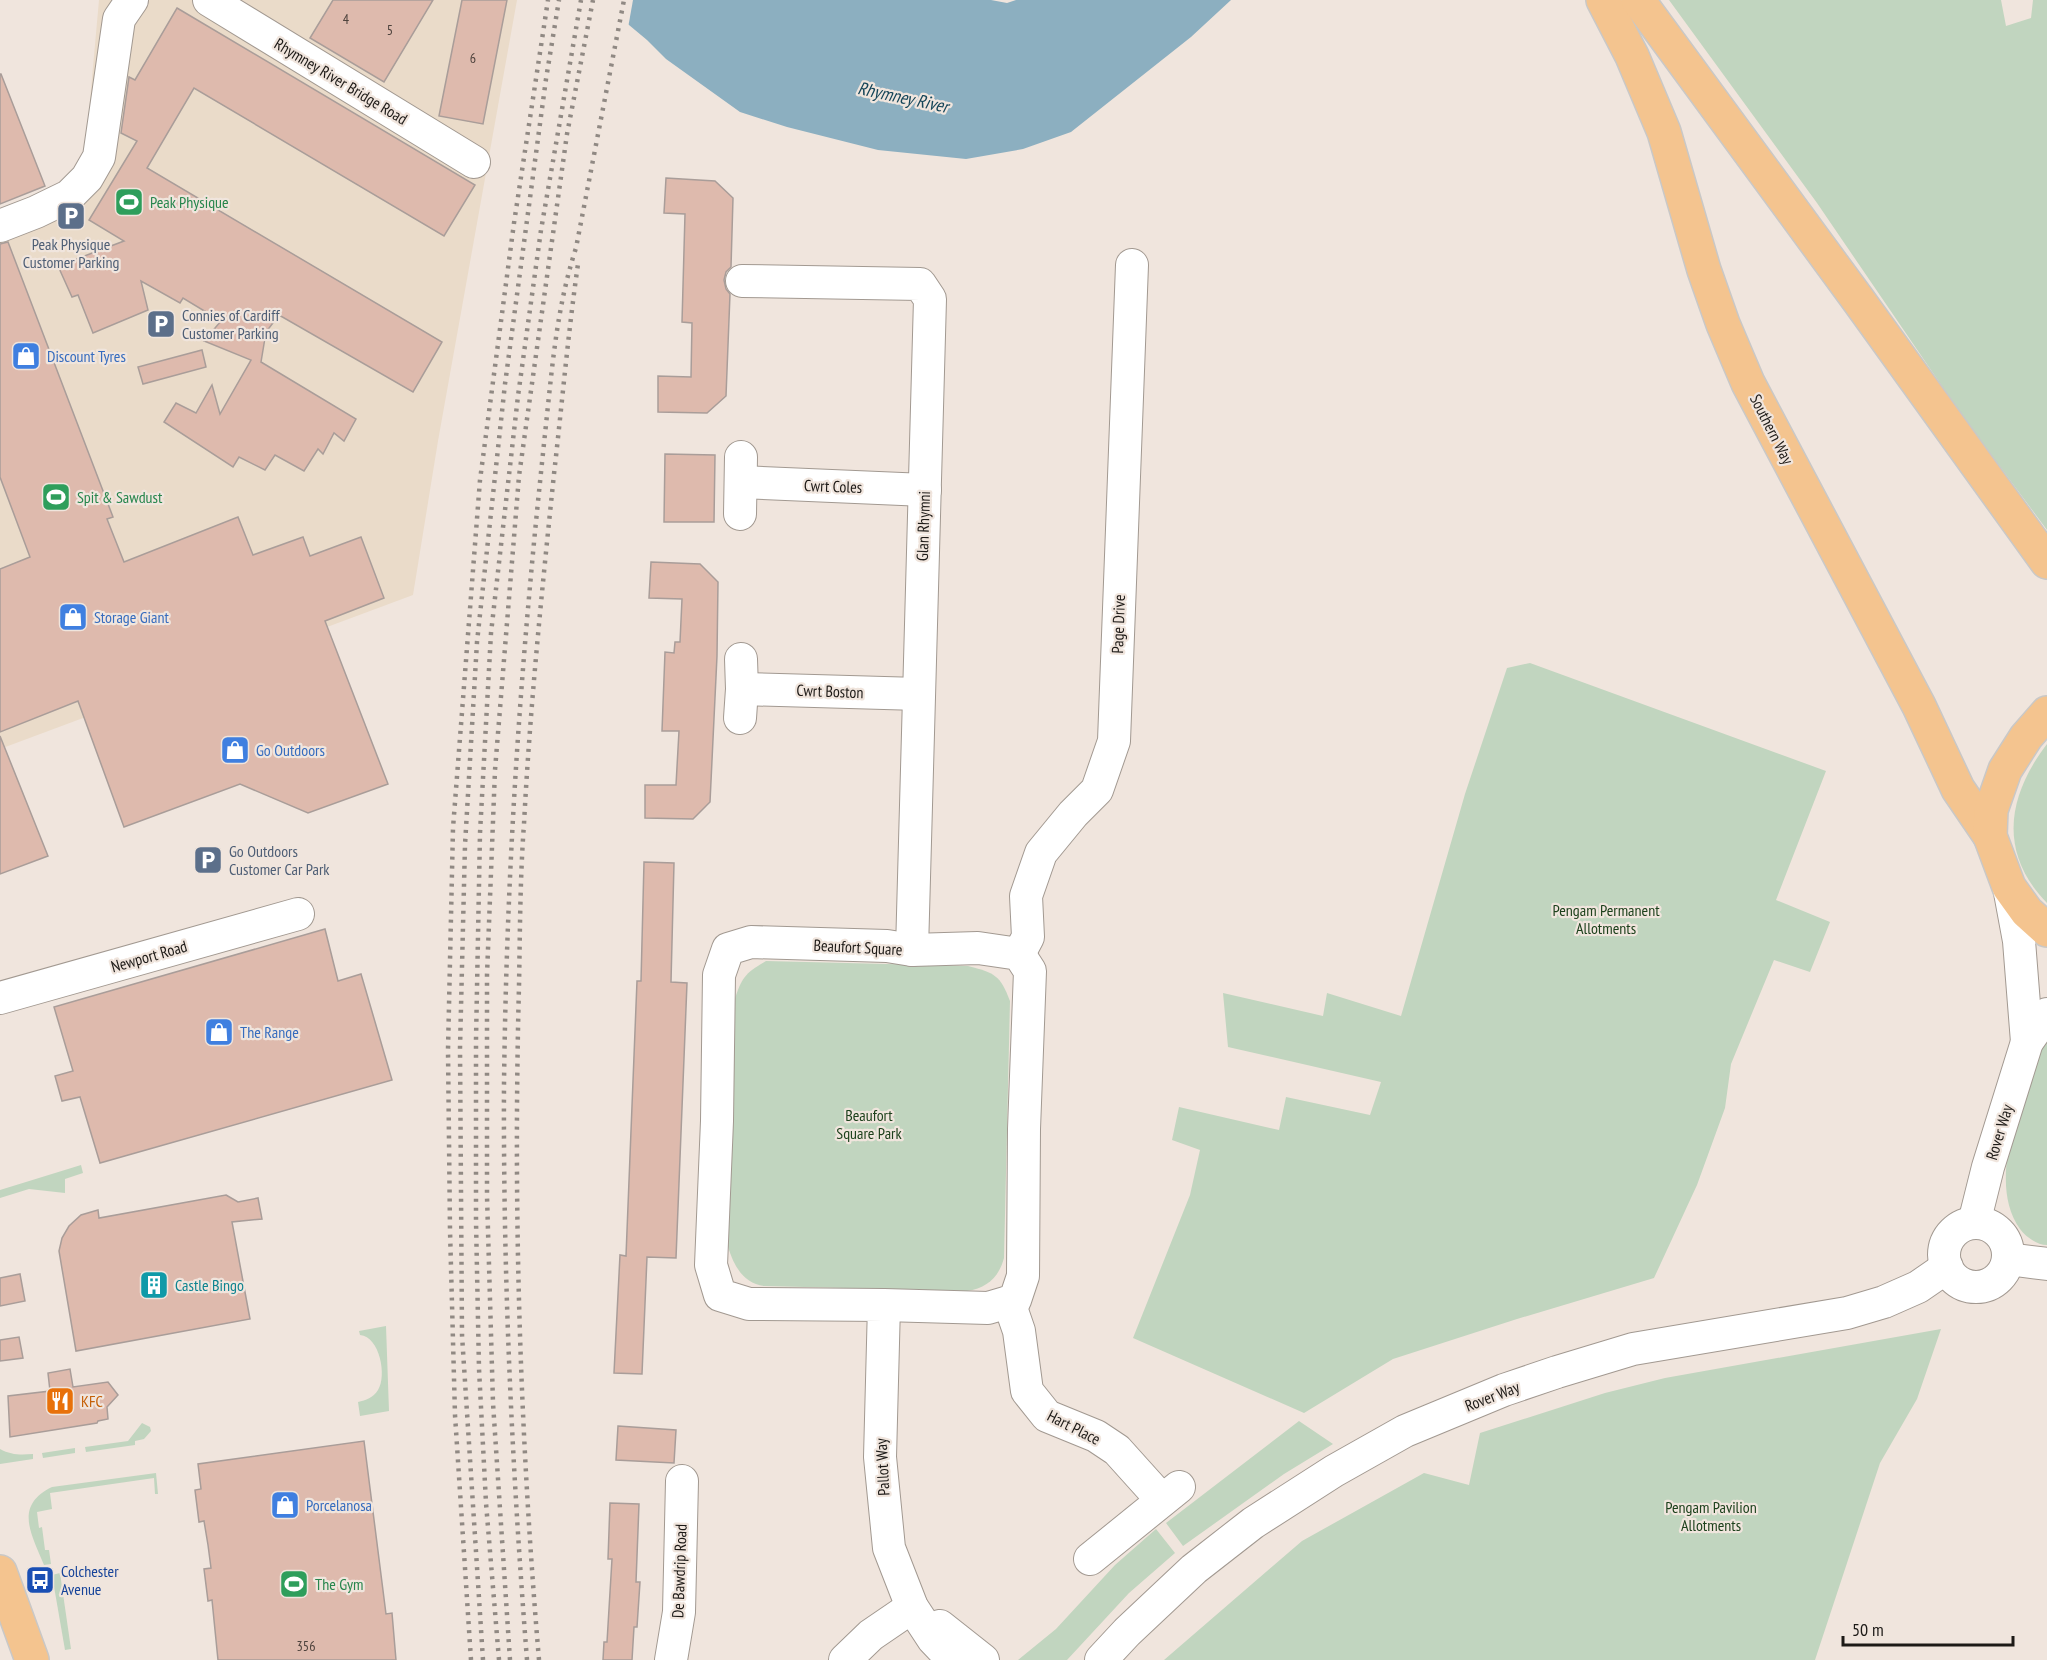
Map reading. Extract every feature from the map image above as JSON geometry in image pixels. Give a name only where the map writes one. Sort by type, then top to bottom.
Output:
[{"type":"main road","name":"Southern Way","points":[[1603,0],[1632,56],[1664,132],[1704,270],[1723,324],[1748,383],[1919,706],[1958,789],[1990,836]]},
{"type":"main road","points":[[1638,0],[2047,561]]},
{"type":"main road","points":[[2047,713],[2026,737],[2004,770],[1991,810],[1990,836],[2010,887],[2027,912],[2047,930]]},
{"type":"main road","points":[[0,1572],[32,1660]]},
{"type":"street","points":[[0,226],[69,196],[87,178],[99,157],[119,19],[132,0]]},
{"type":"street","name":"Rhymney River Bridge Road","points":[[209,0],[474,162]]},
{"type":"street","name":"Page Drive","points":[[1019,954],[1028,937],[1026,896],[1041,853],[1073,814],[1097,790],[1114,741],[1132,266]]},
{"type":"street","name":"Glan Rhymni","points":[[742,281],[920,284],[930,299],[912,950]]},
{"type":"street","name":"Cwrt Coles","points":[[740,514],[741,470],[925,490]]},
{"type":"street","name":"Cwrt Boston","points":[[741,688],[919,694]]},
{"type":"street","points":[[2010,887],[2019,941],[2027,1042]]},
{"type":"street","name":"Newport Road","points":[[0,998],[298,914]]},
{"type":"street","name":"Beaufort Square","points":[[1009,1302],[988,1308],[884,1313],[749,1304],[720,1295],[711,1265],[717,1121],[719,975],[728,950],[751,942],[886,946],[912,950],[978,948],[1019,954]]},
{"type":"street","points":[[1009,1302],[1015,1300],[1023,1276],[1024,1129],[1030,971],[1019,954]]},
{"type":"street","points":[[2027,1042],[2047,1014]]},
{"type":"street","name":"Rover Way","points":[[1974,1223],[1988,1167],[2027,1042]]},
{"type":"street","points":[[1974,1223],[1992,1227],[2000,1233],[2005,1240],[2008,1259],[2001,1275],[1995,1281],[1977,1287],[1959,1282],[1947,1267],[1945,1259],[1947,1242],[1958,1229],[1974,1223]]},
{"type":"street","points":[[2008,1259],[2047,1264]]},
{"type":"street","name":"Rover Way","points":[[1101,1660],[1127,1632],[1194,1569],[1253,1523],[1405,1431],[1504,1390],[1633,1349],[1847,1313],[1884,1302],[1918,1287],[1947,1267]]},
{"type":"street","name":"Hart Place","points":[[1009,1302],[1019,1330],[1027,1391],[1047,1416],[1096,1436],[1171,1493],[1090,1559]]},
{"type":"street","name":"Pallot Way","points":[[884,1313],[879,1457],[889,1548],[912,1607],[933,1639],[953,1660]]},
{"type":"street","name":"De Bawdrip Road","points":[[671,1660],[679,1612],[682,1481]]},
{"type":"street","points":[[845,1660],[871,1635],[912,1607],[941,1626],[983,1660]]},
{"type":"shaded area","points":[[99,0],[517,0],[438,441],[413,595],[0,749],[0,237],[25,227],[85,156]]},
{"type":"green space","points":[[1669,0],[2001,0],[2006,26],[2031,18],[2033,0],[2047,0],[2047,530],[1961,414],[1817,203]]},
{"type":"green space","name":"Pengam Permanent Allotments","points":[[1530,663],[1826,771],[1776,900],[1830,922],[1810,972],[1774,960],[1731,1064],[1725,1108],[1697,1185],[1654,1278],[1393,1359],[1304,1413],[1133,1338],[1190,1195],[1200,1150],[1172,1140],[1179,1107],[1279,1130],[1286,1097],[1370,1115],[1381,1082],[1228,1047],[1223,993],[1323,1016],[1327,993],[1401,1016],[1465,794],[1507,668]]},
{"type":"green space","points":[[2047,744],[2047,903],[2031,884],[2021,864],[2015,844],[2014,824],[2023,784]]},
{"type":"green space","name":"Beaufort Square Park","points":[[766,961],[968,966],[991,973],[999,980],[1010,1001],[1004,1258],[999,1271],[986,1284],[967,1291],[764,1286],[750,1281],[736,1267],[728,1247],[734,1001],[745,977]]},
{"type":"green space","points":[[2047,1033],[2047,1245],[2032,1240],[2020,1229],[2010,1208],[2006,1184],[2007,1158],[2012,1131]]},
{"type":"green space","points":[[81,1165],[83,1173],[65,1179],[65,1193],[29,1189],[0,1198],[0,1190]]},
{"type":"green space","points":[[386,1326],[389,1411],[360,1416],[358,1402],[376,1393],[381,1384],[382,1367],[373,1342],[360,1335],[359,1331]]},
{"type":"green space","name":"Pengam Pavilion Allotments","points":[[1941,1329],[1917,1399],[1880,1463],[1815,1660],[1164,1660],[1302,1541],[1424,1473],[1469,1485],[1480,1433],[1605,1393],[1665,1378]]},
{"type":"green space","points":[[1299,1421],[1333,1444],[1284,1474],[1183,1546],[1166,1523]]},
{"type":"green space","points":[[142,1423],[150,1427],[151,1431],[144,1439],[135,1441],[135,1445],[86,1452],[85,1447],[128,1441]]},
{"type":"green space","points":[[75,1448],[75,1453],[43,1458],[42,1453]]},
{"type":"green space","points":[[0,1449],[16,1454],[33,1454],[33,1459],[0,1464]]},
{"type":"green space","points":[[156,1473],[158,1494],[155,1494],[154,1478],[50,1493],[52,1509],[37,1512],[39,1528],[42,1527],[45,1550],[49,1550],[51,1564],[44,1565],[29,1522],[29,1512],[40,1495],[52,1487]]},
{"type":"green space","points":[[1156,1529],[1175,1553],[1129,1593],[1067,1660],[1018,1660],[1056,1629],[1115,1565]]},
{"type":"green space","points":[[60,1573],[71,1649],[65,1650],[52,1575]]},
{"type":"water","name":"Rhymney River","points":[[599,0],[991,0],[1007,3],[1016,0],[1231,0],[1191,37],[1071,132],[1023,149],[966,159],[878,150],[787,127],[740,112],[666,59]]},
{"type":"pier","points":[[596,0],[633,0],[628,28],[598,2]]},
{"type":"building","points":[[333,0],[433,0],[384,82],[310,38]]},
{"type":"building","points":[[462,0],[507,0],[483,124],[439,116]]},
{"type":"building","points":[[177,8],[475,185],[444,236],[194,88],[147,168],[442,342],[413,392],[279,315],[266,332],[261,362],[356,419],[344,441],[334,433],[323,454],[318,449],[304,471],[275,455],[265,470],[239,457],[233,467],[164,422],[176,403],[196,413],[212,385],[220,414],[251,360],[204,341],[221,321],[183,298],[180,303],[141,281],[148,310],[93,333],[78,295],[72,297],[58,266],[124,241],[89,220],[137,141],[121,133],[129,77],[135,80]]},
{"type":"building","points":[[0,74],[45,186],[0,204]]},
{"type":"building","points":[[666,178],[715,181],[733,198],[731,267],[726,272],[724,280],[730,294],[726,396],[707,413],[658,412],[658,376],[691,377],[692,323],[682,322],[685,214],[664,213]]},
{"type":"building","points":[[8,242],[113,517],[107,519],[124,562],[238,517],[253,555],[303,537],[310,556],[361,537],[384,598],[325,621],[388,784],[308,813],[240,784],[124,827],[78,701],[0,732],[0,569],[30,557],[0,477],[0,244]]},
{"type":"building","points":[[202,350],[206,367],[143,384],[138,367]]},
{"type":"building","points":[[665,454],[715,455],[714,522],[664,522]]},
{"type":"building","points":[[651,562],[700,564],[718,582],[710,802],[693,819],[645,818],[645,785],[676,785],[679,731],[662,731],[665,652],[674,653],[675,642],[680,642],[682,599],[649,598]]},
{"type":"building","points":[[0,736],[48,856],[0,874]]},
{"type":"building","points":[[644,862],[674,863],[671,982],[687,983],[676,1258],[647,1257],[642,1374],[614,1373],[620,1255],[626,1256],[637,981],[641,981]]},
{"type":"building","name":"The Range","points":[[325,929],[338,981],[361,974],[392,1080],[100,1163],[80,1097],[62,1101],[55,1076],[73,1071],[54,1007]]},
{"type":"building","name":"Castle Bingo","points":[[226,1195],[238,1202],[258,1198],[262,1219],[232,1222],[250,1319],[76,1351],[59,1251],[62,1238],[69,1226],[81,1215],[98,1210],[99,1218]]},
{"type":"building","points":[[20,1274],[25,1301],[0,1306],[0,1278]]},
{"type":"building","points":[[19,1337],[23,1358],[0,1361],[0,1340]]},
{"type":"building","name":"KFC","points":[[70,1369],[73,1387],[108,1382],[118,1395],[107,1407],[108,1419],[97,1423],[10,1437],[8,1396],[50,1391],[48,1373]]},
{"type":"building","points":[[618,1426],[676,1430],[674,1463],[616,1460]]},
{"type":"building","points":[[364,1441],[386,1614],[392,1613],[396,1660],[218,1660],[212,1600],[208,1601],[204,1569],[211,1568],[208,1545],[204,1521],[199,1522],[195,1490],[201,1489],[198,1464]]},
{"type":"building","points":[[610,1503],[639,1504],[636,1582],[640,1582],[632,1660],[603,1660],[604,1642],[607,1642],[612,1559],[608,1559]]},
{"type":"railway","points":[[471,1660],[455,1415],[450,1230],[448,1050],[453,828],[480,480],[514,223],[548,0]]},
{"type":"railway","points":[[483,1660],[462,1335],[460,1048],[465,845],[477,642],[505,384],[546,79],[559,0]]},
{"type":"railway","points":[[499,1660],[486,1503],[479,1369],[476,1040],[480,833],[491,633],[518,396],[541,230],[581,0]]},
{"type":"railway","points":[[510,1660],[493,1403],[487,1196],[487,975],[495,770],[519,476],[567,134],[593,0]]},
{"type":"railway","points":[[527,1660],[509,1372],[504,1156],[507,959],[516,772],[532,565],[554,352],[560,310],[576,248],[624,0]]},
{"type":"railway","points":[[539,1660],[527,1491],[518,1239],[517,1070],[521,885],[537,649],[565,369],[578,264]]},
{"type":"place","name":"Peak Physique","points":[[129,202]]},
{"type":"place","name":"Peak Physique Customer Parking","points":[[71,216]]},
{"type":"place","name":"Connies of Cardiff Customer Parking","points":[[161,324]]},
{"type":"place","name":"Discount Tyres","points":[[26,356]]},
{"type":"place","name":"Spit & Sawdust","points":[[56,497]]},
{"type":"place","name":"Storage Giant","points":[[73,617]]},
{"type":"place","name":"Go Outdoors","points":[[235,750]]},
{"type":"place","name":"Go Outdoors Customer Car Park","points":[[208,860]]},
{"type":"place","name":"The Range","points":[[219,1032]]},
{"type":"place","name":"Castle Bingo","points":[[154,1285]]},
{"type":"place","name":"KFC","points":[[60,1401]]},
{"type":"place","name":"Porcelanosa","points":[[285,1505]]},
{"type":"place","name":"Colchester Avenue","points":[[40,1580]]},
{"type":"place","name":"The Gym","points":[[294,1584]]}]
